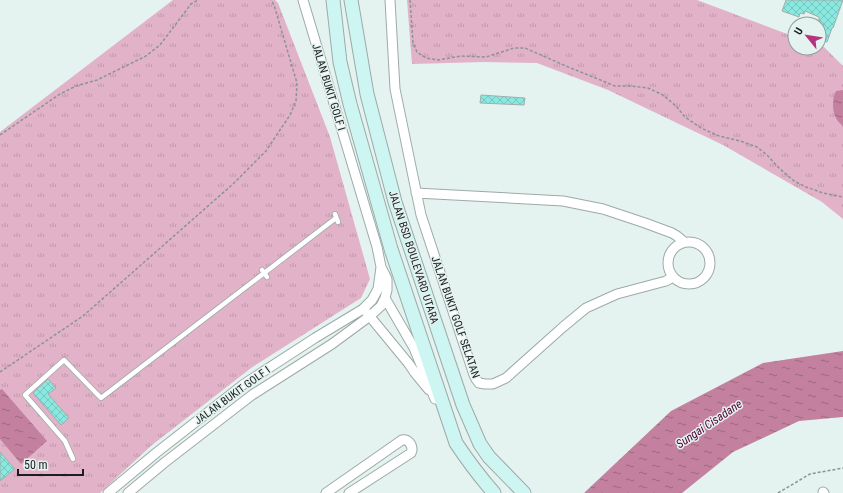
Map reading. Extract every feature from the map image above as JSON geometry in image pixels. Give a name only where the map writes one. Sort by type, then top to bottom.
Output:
[{"type":"main road","name":"JALAN BSD BOULEVARD UTARA","points":[[333,0],[340,62],[350,104],[391,249],[456,443],[482,480],[494,493]]},
{"type":"main road","name":"JALAN BSD BOULEVARD UTARA","points":[[351,0],[367,94],[395,202],[463,405],[480,444],[489,457],[524,493]]},
{"type":"street","name":"JALAN BUKIT GOLF I","points":[[128,493],[164,463],[252,395],[332,344],[370,316],[381,306],[385,298],[387,279],[381,267],[377,248],[303,0]]},
{"type":"street","name":"JALAN BUKIT GOLF SELATAN","points":[[390,0],[395,89],[416,193],[421,215],[476,379],[482,384],[493,384],[506,378],[586,308],[617,294],[666,281],[673,277]]},
{"type":"street","points":[[416,193],[563,201],[603,209],[639,221],[672,233],[684,242]]},
{"type":"street","points":[[684,242],[694,242],[702,246],[710,258],[710,267],[706,276],[695,283],[690,284],[681,282],[673,277],[669,267],[669,256],[675,247],[684,242]]},
{"type":"street","name":"JALAN BUKIT GOLF I","points":[[108,493],[244,384],[363,309],[372,300],[378,289],[381,267]]},
{"type":"street","points":[[385,298],[414,348],[456,443]]},
{"type":"street","points":[[363,309],[410,364],[415,373],[434,396]]},
{"type":"street","points":[[326,493],[402,440],[406,440],[410,444],[412,450],[411,453],[349,493]]},
{"type":"lane","points":[[74,459],[65,441],[25,395],[64,360],[101,398],[337,218]]},
{"type":"path","points":[[0,135],[60,94],[76,86],[97,80],[146,56],[160,45],[191,4],[198,0]]},
{"type":"path","points":[[0,372],[83,316],[233,184],[266,151],[290,115],[296,101],[297,83],[274,4],[270,0]]},
{"type":"path","points":[[410,0],[413,43],[417,52],[426,58],[438,60],[461,56],[486,56],[514,48],[525,48],[615,86],[648,88],[663,95],[676,106],[685,117],[700,128],[719,136],[757,147],[794,181],[823,193],[843,197]]},
{"type":"path","points":[[778,493],[810,474],[843,468]]},
{"type":"green space","points":[[173,0],[275,0],[278,3],[330,137],[370,279],[361,298],[251,368],[152,445],[100,493],[0,493],[0,132]]},
{"type":"green space","points":[[407,0],[697,0],[787,34],[787,56],[827,56],[827,50],[843,66],[843,219],[822,202],[723,145],[608,90],[537,63],[483,62],[412,64]]},
{"type":"water","points":[[843,90],[843,126],[837,120],[833,104],[836,91]]},
{"type":"water","name":"Sungai Cisadane","points":[[843,351],[843,417],[799,421],[733,452],[682,493],[584,493],[671,411],[763,363]]},
{"type":"water","points":[[2,389],[47,441],[21,464],[0,439],[0,390]]},
{"type":"building","points":[[786,0],[843,0],[827,42],[827,16],[817,16],[805,11],[804,14],[800,13],[799,16],[796,16],[782,11]]},
{"type":"building","points":[[481,95],[525,98],[524,105],[480,103]]},
{"type":"building","points":[[48,379],[56,388],[48,394],[69,418],[61,425],[33,393]]},
{"type":"building","points":[[0,452],[15,469],[0,481]]}]
